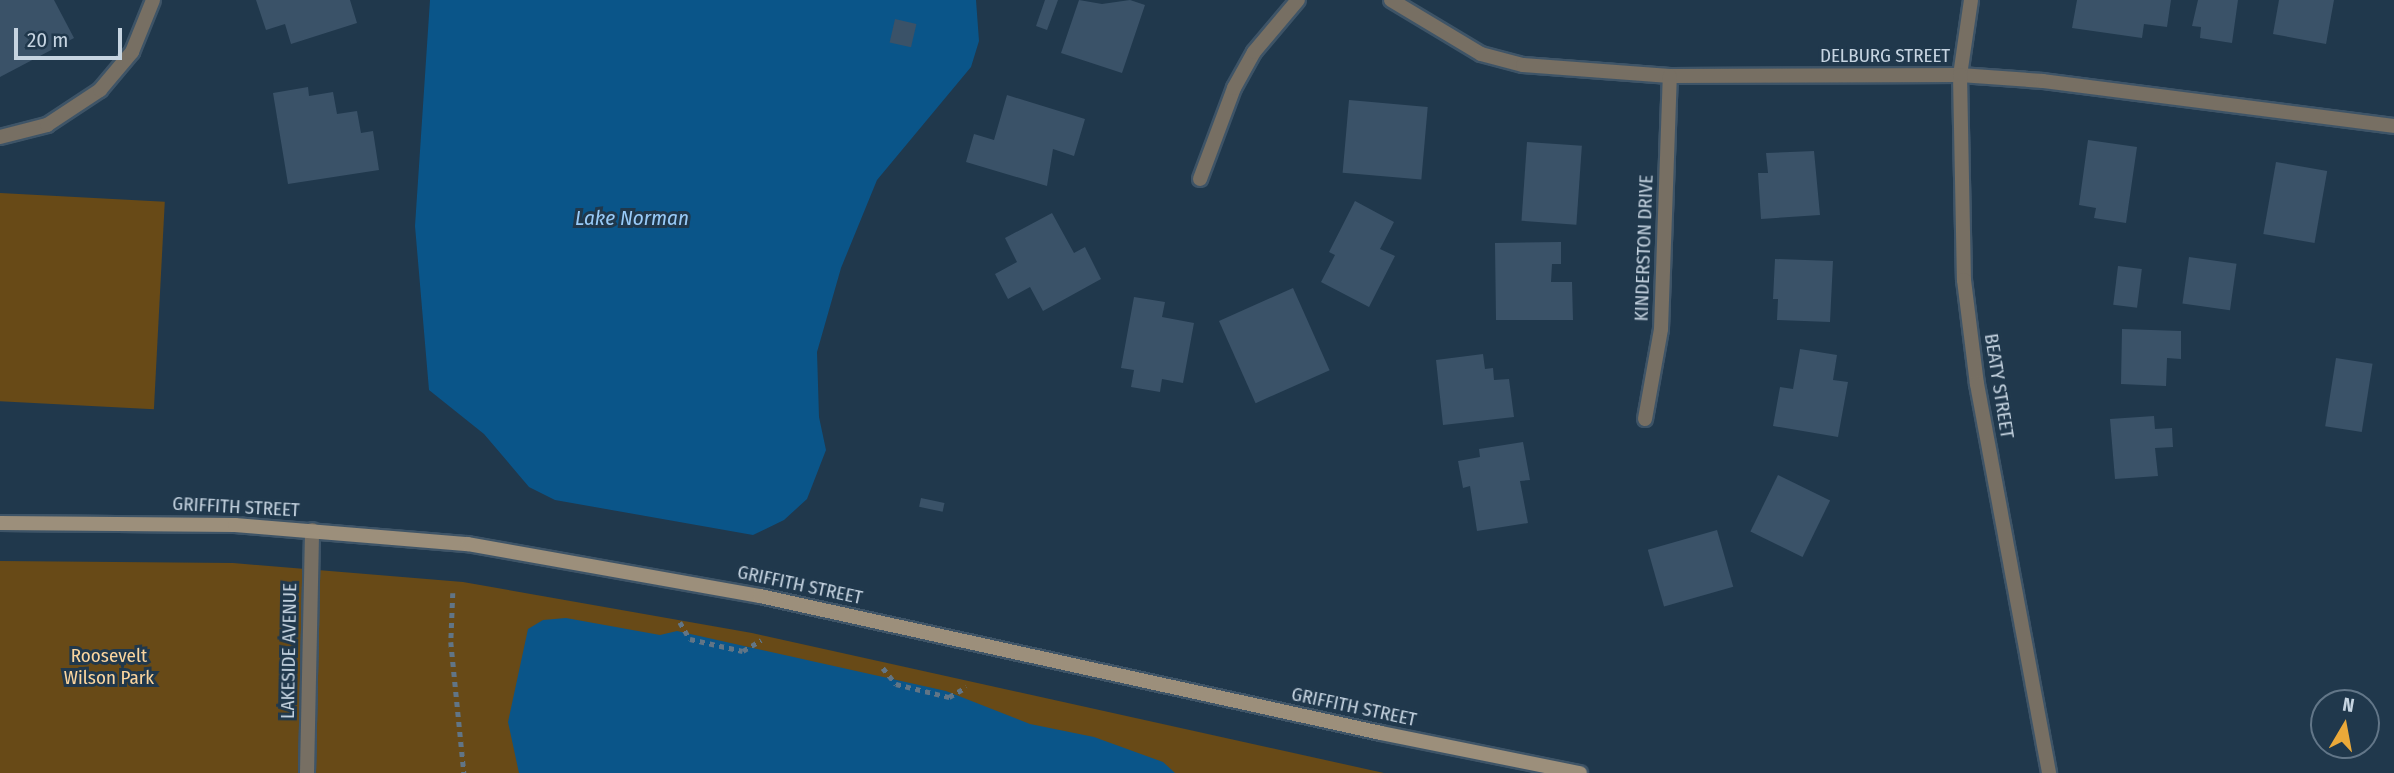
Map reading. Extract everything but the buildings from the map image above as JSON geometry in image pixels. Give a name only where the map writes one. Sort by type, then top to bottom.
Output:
[{"type":"main road","name":"GRIFFITH STREET","points":[[0,523],[150,523],[312,530],[468,544],[643,573],[1580,773]]},
{"type":"street","points":[[0,137],[47,125],[100,90],[132,52],[153,0]]},
{"type":"street","points":[[1200,179],[1234,88],[1254,52],[1298,0]]},
{"type":"street","name":"DELBURG STREET","points":[[1391,0],[1470,48],[1523,65],[1670,76],[1960,75],[2043,81],[2394,125]]},
{"type":"street","name":"BEATY STREET","points":[[1971,0],[1960,75],[1959,161],[1967,306],[1977,384],[2049,773]]},
{"type":"street","name":"KINDERSTON DRIVE","points":[[1645,419],[1661,328],[1670,76]]},
{"type":"street","name":"LAKESIDE AVENUE","points":[[307,773],[312,530]]},
{"type":"path","points":[[453,593],[451,642],[464,773]]},
{"type":"path","points":[[680,622],[690,639],[743,651],[761,640]]},
{"type":"path","points":[[883,668],[896,684],[949,697],[966,687]]},
{"type":"green space","points":[[0,193],[165,202],[154,409],[0,401]]},
{"type":"green space","name":"Roosevelt Wilson Park","points":[[0,561],[233,563],[463,582],[752,633],[1384,773],[0,773]]},
{"type":"water","name":"Lake Norman","points":[[430,0],[976,0],[979,41],[971,67],[877,180],[841,268],[817,352],[819,417],[826,450],[807,499],[784,520],[753,535],[555,500],[529,487],[484,434],[429,390],[415,226]]},
{"type":"water","points":[[566,618],[660,635],[677,631],[946,691],[1030,724],[1094,737],[1163,762],[1175,773],[519,773],[508,722],[528,629],[543,620]]}]
